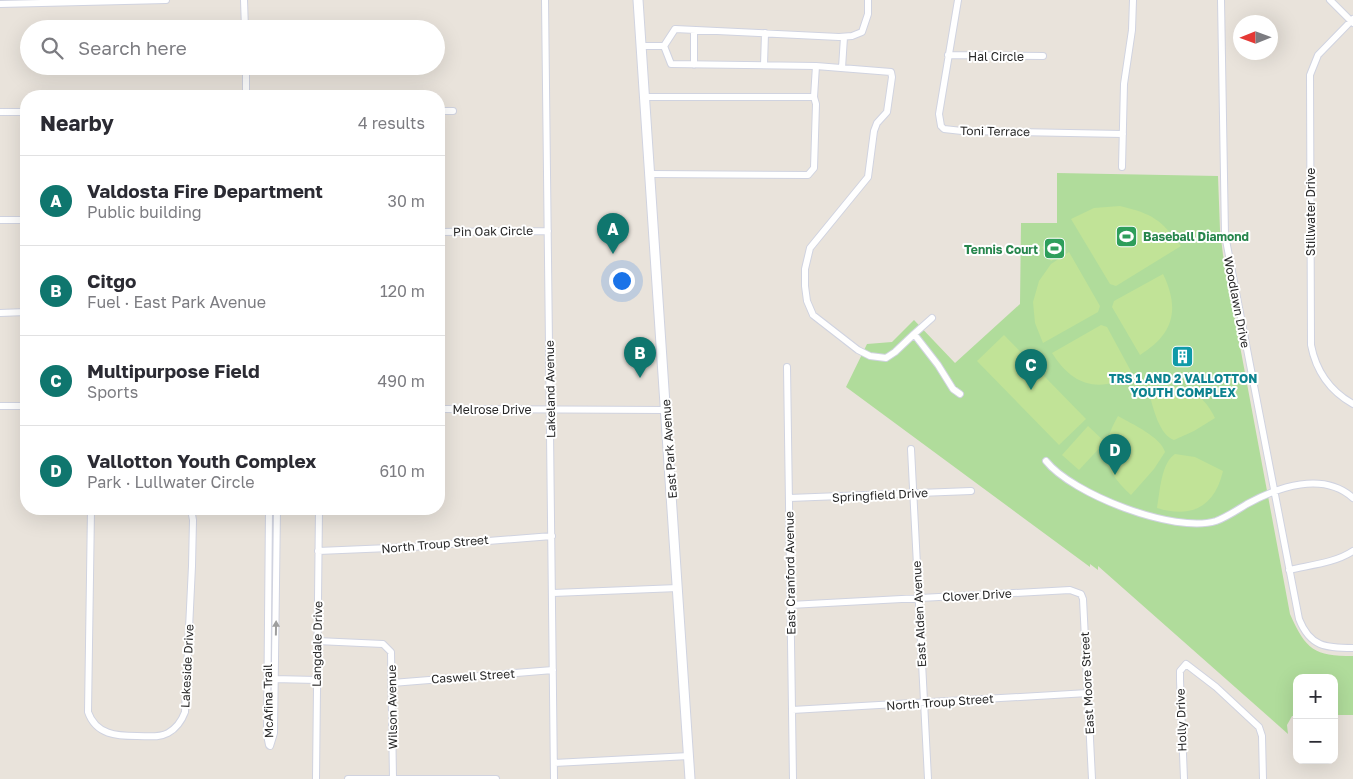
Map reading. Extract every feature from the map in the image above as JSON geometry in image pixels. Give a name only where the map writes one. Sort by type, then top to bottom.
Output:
[{"type":"main road","name":"East Park Avenue","points":[[638,0],[690,779]]},
{"type":"street","points":[[0,4],[166,0]]},
{"type":"street","points":[[244,0],[245,20]]},
{"type":"street","name":"Lakeland Avenue","points":[[545,0],[554,779]]},
{"type":"street","points":[[664,46],[675,30],[852,36],[862,32],[868,14],[868,0]]},
{"type":"street","points":[[948,55],[958,0]]},
{"type":"street","points":[[1122,167],[1124,84],[1132,30],[1133,0]]},
{"type":"street","name":"Woodlawn Drive","points":[[1221,0],[1225,235],[1289,570]]},
{"type":"street","points":[[1330,0],[1352,21]]},
{"type":"street","name":"Stillwater Drive","points":[[1352,21],[1327,45],[1314,62],[1309,81],[1309,129],[1312,352],[1324,379],[1336,393],[1353,404]]},
{"type":"street","points":[[694,30],[694,64]]},
{"type":"street","points":[[764,65],[765,33]]},
{"type":"street","points":[[842,68],[844,36]]},
{"type":"street","points":[[641,46],[664,46]]},
{"type":"street","points":[[664,46],[671,64],[816,66],[891,72],[887,112],[877,123],[874,130],[868,177],[810,248],[805,269],[807,301],[813,315],[858,350],[870,356],[886,358],[932,318]]},
{"type":"street","name":"Hal Circle","points":[[948,55],[1043,56]]},
{"type":"street","name":"Toni Terrace","points":[[948,55],[939,114],[940,126],[944,129],[1123,134]]},
{"type":"street","points":[[650,174],[808,175],[814,168],[816,66]]},
{"type":"street","points":[[246,75],[246,90]]},
{"type":"street","points":[[645,98],[814,97]]},
{"type":"street","points":[[445,111],[453,111]]},
{"type":"street","points":[[0,112],[20,112]]},
{"type":"street","points":[[0,220],[20,220]]},
{"type":"street","name":"Pin Oak Circle","points":[[445,232],[548,231]]},
{"type":"street","points":[[0,313],[20,312]]},
{"type":"street","points":[[914,334],[938,365],[954,390],[960,394]]},
{"type":"street","name":"East Cranford Avenue","points":[[786,367],[792,779]]},
{"type":"street","points":[[0,406],[20,406]]},
{"type":"street","name":"Melrose Drive","points":[[445,409],[666,410]]},
{"type":"street","name":"East Alden Avenue","points":[[912,449],[928,779]]},
{"type":"street","points":[[1046,461],[1060,475],[1137,514],[1198,524],[1216,521],[1274,492],[1309,483],[1321,483],[1338,487],[1353,498]]},
{"type":"street","name":"Springfield Drive","points":[[788,498],[971,491]]},
{"type":"street","name":"Lakeside Drive","points":[[91,515],[88,712],[98,728],[109,734],[151,736],[159,736],[172,730],[181,722],[186,712],[192,515]]},
{"type":"street","name":"Langdale Drive","points":[[316,779],[319,515]]},
{"type":"street","points":[[269,517],[277,517]]},
{"type":"street","name":"McAfina Trail","points":[[269,517],[267,735],[270,746],[274,733],[275,711],[277,517]]},
{"type":"street","name":"North Troup Street","points":[[318,551],[413,547],[552,536]]},
{"type":"street","points":[[268,551],[277,552]]},
{"type":"street","points":[[1353,551],[1329,561],[1289,570],[1298,619],[1304,631],[1314,641],[1328,648],[1353,648]]},
{"type":"street","points":[[268,586],[276,586]]},
{"type":"street","points":[[553,593],[678,588]]},
{"type":"street","name":"Clover Drive","points":[[790,605],[1074,591]]},
{"type":"street","name":"East Moore Street","points":[[1074,591],[1081,594],[1083,599],[1092,779]]},
{"type":"street","name":"Wilson Avenue","points":[[317,641],[383,644],[391,652],[393,779]]},
{"type":"street","points":[[267,653],[276,653]]},
{"type":"street","name":"Holly Drive","points":[[1184,779],[1180,670],[1186,664],[1216,687],[1259,727],[1262,736],[1264,779]]},
{"type":"street","name":"Caswell Street","points":[[392,683],[553,670]]},
{"type":"street","points":[[267,679],[317,680]]},
{"type":"street","name":"North Troup Street","points":[[792,710],[1088,693]]},
{"type":"street","points":[[267,711],[275,711]]},
{"type":"street","points":[[554,763],[689,756]]},
{"type":"street","points":[[348,779],[496,779]]},
{"type":"green space","points":[[1057,173],[1218,176],[1223,255],[1290,614],[1301,636],[1313,648],[1329,654],[1353,656],[1353,715],[1338,715],[1338,674],[1293,674],[1293,716],[1287,725],[1288,734],[1098,566],[1098,570],[1090,564],[1090,567],[846,387],[867,344],[892,342],[914,320],[955,363],[1020,304],[1021,223],[1057,223]]},
{"type":"green space","name":"Baseball Diamond","points":[[1120,206],[1155,219],[1167,229],[1181,246],[1116,286],[1110,284],[1071,219],[1094,208]]},
{"type":"green space","name":"Tennis Court","points":[[1058,237],[1066,252],[1051,261],[1042,247]]},
{"type":"green space","points":[[1069,252],[1100,306],[1098,312],[1043,343],[1035,323],[1033,302],[1039,281],[1051,264]]},
{"type":"green space","name":"Baseball Diamond","points":[[1163,274],[1171,298],[1171,320],[1160,338],[1140,355],[1112,307],[1114,301]]},
{"type":"green space","points":[[1101,325],[1107,327],[1133,375],[1120,381],[1098,385],[1087,383],[1069,373],[1052,353]]},
{"type":"green space","points":[[1004,335],[1086,419],[1059,445],[977,361]]},
{"type":"green space","points":[[1175,387],[1199,397],[1208,406],[1215,418],[1194,431],[1174,440],[1164,433],[1149,393],[1161,388]]},
{"type":"green space","points":[[1118,416],[1152,436],[1158,441],[1165,452],[1154,469],[1131,495],[1114,477],[1107,458],[1108,439]]},
{"type":"green space","points":[[1088,426],[1105,442],[1079,470],[1062,455]]},
{"type":"green space","points":[[1175,454],[1195,457],[1223,471],[1214,493],[1200,507],[1181,512],[1157,508],[1164,471],[1170,458]]},
{"type":"place","name":"Baseball Diamond","points":[[1127,236]]},
{"type":"place","name":"Tennis Court","points":[[1054,249]]},
{"type":"place","name":"Valdosta Fire Department","points":[[613,254]]},
{"type":"place","name":"TRS 1 AND 2 VALLOTTON YOUTH COMPLEX","points":[[1183,357]]},
{"type":"place","name":"Citgo","points":[[640,378]]},
{"type":"place","name":"Multipurpose Field","points":[[1031,390]]},
{"type":"place","name":"Vallotton Youth Complex","points":[[1115,475]]}]
